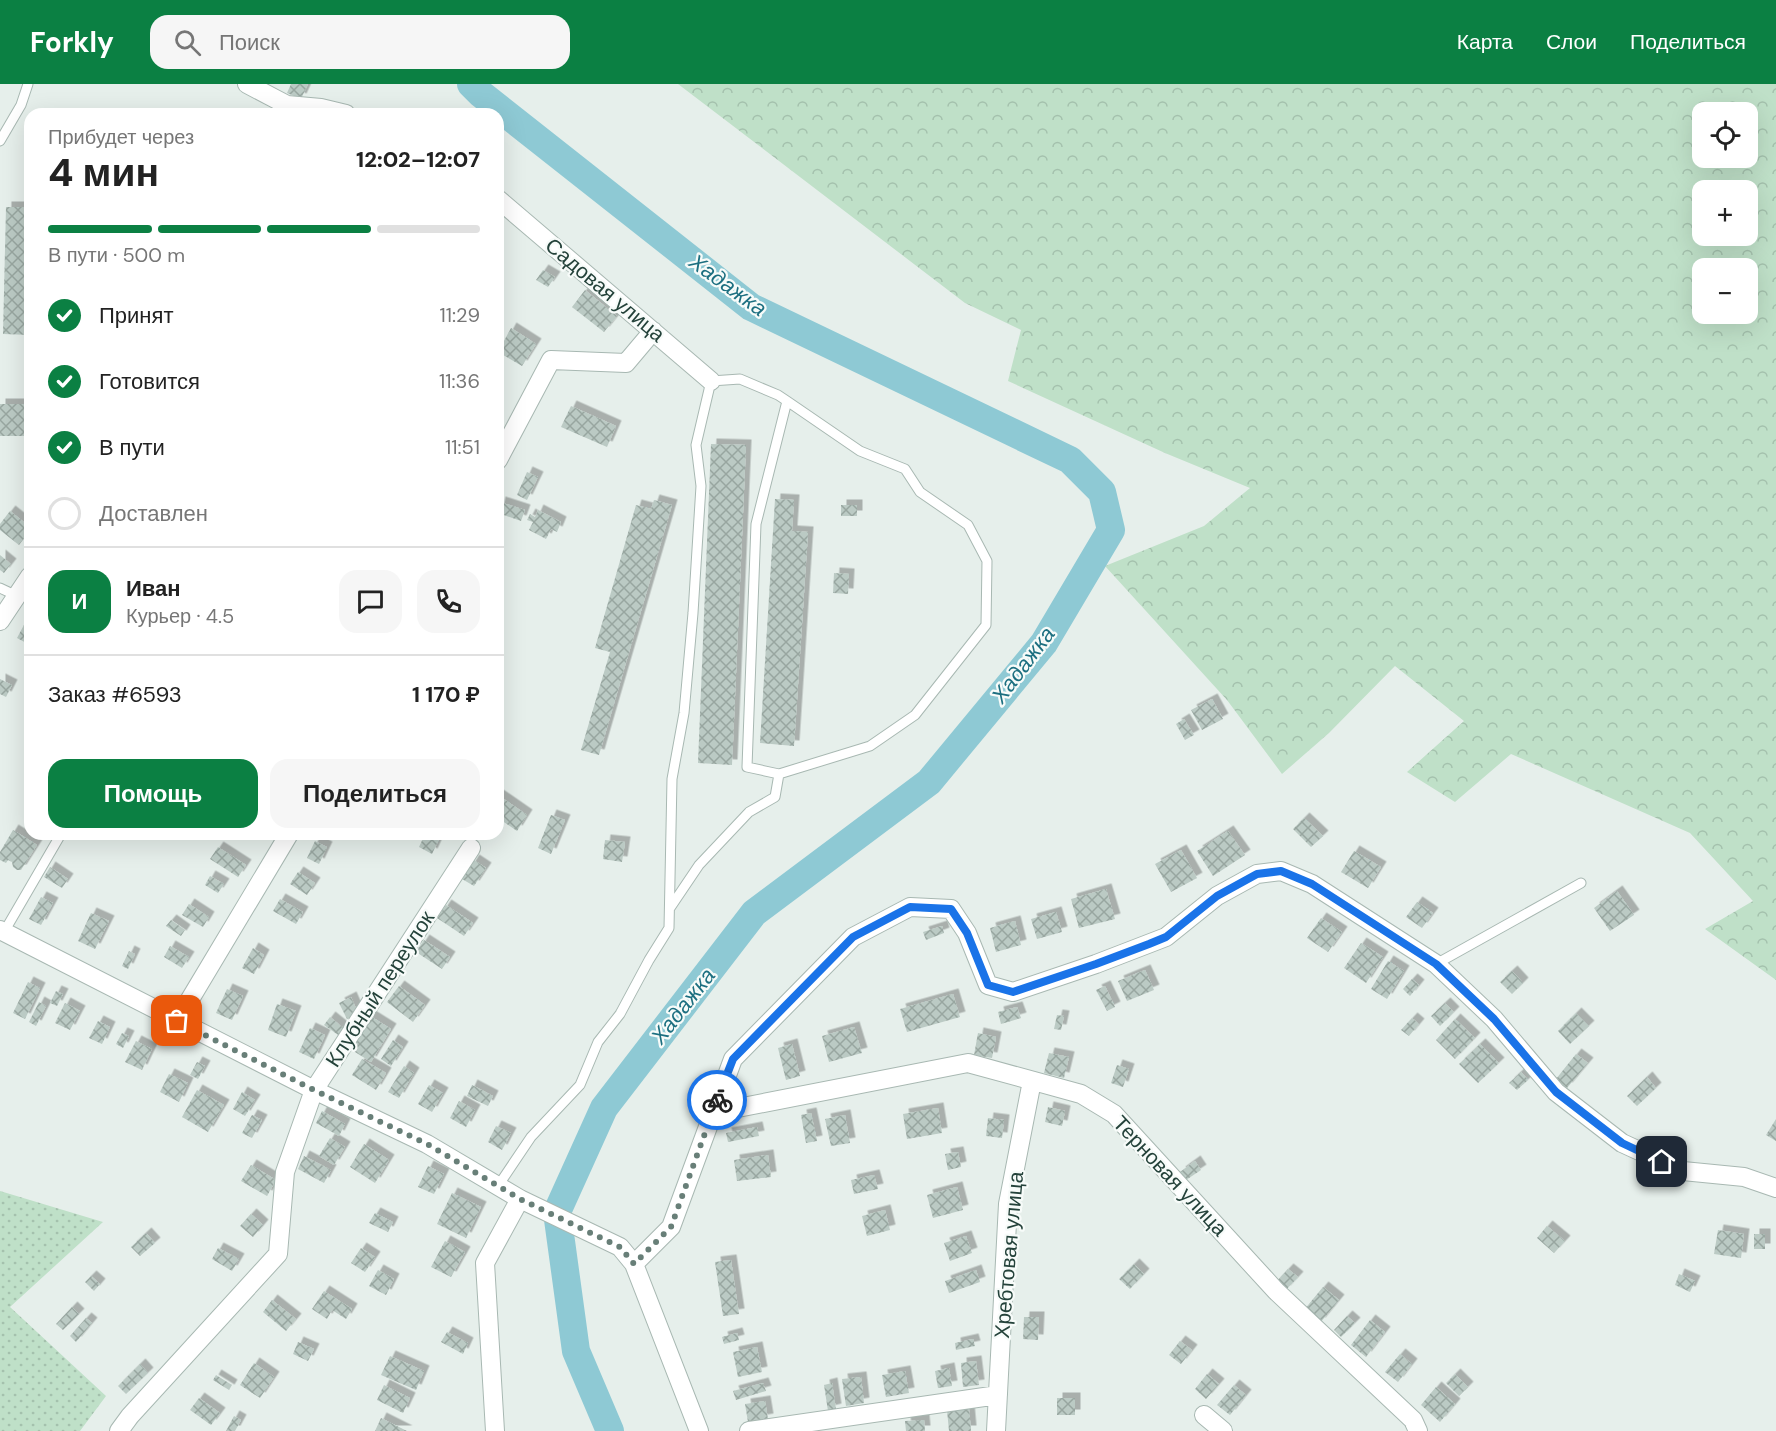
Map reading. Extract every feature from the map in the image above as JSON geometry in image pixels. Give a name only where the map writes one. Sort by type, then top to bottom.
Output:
[{"type":"street","points":[[247,84],[283,108]]},
{"type":"street","name":"Садовая улица","points":[[504,204],[711,381]]},
{"type":"street","points":[[504,449],[551,360],[626,363],[653,331]]},
{"type":"street","points":[[0,621],[24,585]]},
{"type":"street","points":[[177,1021],[285,840]]},
{"type":"street","name":"Клубный переулок","points":[[119,1431],[130,1416],[278,1254],[285,1172],[314,1090],[471,848]]},
{"type":"street","points":[[634,1264],[671,1227],[733,1059],[853,937],[910,907],[951,909],[967,933],[988,985],[1013,992],[1166,937],[1217,896],[1257,874],[1281,871],[1312,884],[1436,964],[1494,1019],[1556,1092],[1622,1143],[1683,1171],[1744,1177],[1776,1188]]},
{"type":"street","points":[[2,931],[314,1090],[427,1144],[520,1199],[620,1247],[634,1264],[699,1431]]},
{"type":"street","name":"Терновая улица","points":[[712,1113],[968,1063],[1081,1094],[1114,1114],[1276,1291],[1413,1420],[1418,1431]]},
{"type":"street","name":"Хребтовая улица","points":[[996,1431],[1008,1204],[1032,1081]]},
{"type":"street","points":[[495,1431],[485,1263],[520,1199]]},
{"type":"street","points":[[749,1431],[998,1395]]},
{"type":"street","points":[[1204,1415],[1223,1431]]},
{"type":"lane","points":[[0,141],[21,105],[28,84]]},
{"type":"lane","points":[[498,1186],[531,1137],[580,1085],[598,1042],[620,1014],[669,928],[672,779],[684,713],[701,486],[696,445],[711,381],[740,379],[778,395],[787,401],[860,451],[905,469],[920,492],[968,525],[987,561],[986,625],[915,715],[870,746],[779,774],[747,767],[756,524],[787,401]]},
{"type":"lane","points":[[0,588],[17,596]]},
{"type":"lane","points":[[669,909],[699,865],[749,812],[775,797],[779,774]]},
{"type":"lane","points":[[2,931],[57,840]]},
{"type":"lane","points":[[1436,964],[1581,883]]},
{"type":"green space","points":[[678,84],[1776,84],[1776,980],[1705,929],[1753,901],[1690,833],[1511,754],[1455,802],[1407,772],[1464,721],[1395,666],[1329,733],[1282,774],[1227,700],[1105,566],[1204,526],[1250,488],[1165,453],[1008,381],[1021,330],[965,303]]},
{"type":"green space","points":[[0,1191],[103,1222],[10,1307],[106,1396],[80,1431],[0,1431]]},
{"type":"building","points":[[291,84],[308,84],[301,99],[287,93]]},
{"type":"building","points":[[6,207],[24,207],[24,335],[3,334]]},
{"type":"building","points":[[543,270],[555,277],[548,287],[536,280]]},
{"type":"building","points":[[585,290],[617,316],[604,332],[572,307]]},
{"type":"building","points":[[511,328],[536,344],[522,366],[504,356],[504,341]]},
{"type":"building","points":[[0,404],[24,404],[24,436],[0,436]]},
{"type":"building","points":[[571,406],[616,426],[607,447],[561,427]]},
{"type":"building","points":[[711,444],[746,445],[732,765],[698,763]]},
{"type":"building","points":[[527,472],[538,477],[527,500],[517,495]]},
{"type":"building","points":[[775,499],[794,500],[792,531],[808,532],[794,746],[760,743]]},
{"type":"building","points":[[654,500],[672,505],[599,755],[581,750],[610,652],[595,648],[636,505],[651,509]]},
{"type":"building","points":[[504,503],[525,510],[521,521],[504,515]]},
{"type":"building","points":[[841,505],[857,505],[857,516],[841,516]]},
{"type":"building","points":[[538,510],[561,522],[557,532],[551,529],[546,539],[529,530],[533,522],[527,520],[530,514],[535,517]]},
{"type":"building","points":[[10,511],[24,522],[24,539],[19,545],[0,530],[0,524]]},
{"type":"building","points":[[0,555],[11,564],[4,573],[0,570]]},
{"type":"building","points":[[834,573],[849,574],[848,594],[833,593]]},
{"type":"building","points":[[24,625],[24,642],[17,638]]},
{"type":"building","points":[[0,679],[12,685],[6,697],[0,694]]},
{"type":"building","points":[[1212,699],[1223,719],[1202,730],[1191,710]]},
{"type":"building","points":[[1184,719],[1194,735],[1185,740],[1176,724]]},
{"type":"building","points":[[504,799],[527,815],[517,831],[504,822]]},
{"type":"building","points":[[551,815],[565,820],[551,854],[538,848]]},
{"type":"building","points":[[1304,818],[1323,836],[1311,847],[1293,829]]},
{"type":"building","points":[[13,830],[24,837],[24,840],[37,845],[21,870],[13,867],[12,862],[8,860],[6,863],[0,860],[0,852]]},
{"type":"building","points":[[1228,831],[1245,855],[1213,876],[1197,851]]},
{"type":"building","points":[[422,840],[439,840],[432,854],[419,847]]},
{"type":"building","points":[[605,840],[625,842],[622,862],[603,859]]},
{"type":"building","points":[[315,841],[327,847],[319,864],[307,858]]},
{"type":"building","points":[[218,847],[246,865],[238,877],[210,859]]},
{"type":"building","points":[[1181,850],[1197,878],[1171,892],[1155,864]]},
{"type":"building","points":[[1354,851],[1381,867],[1368,888],[1341,872]]},
{"type":"building","points":[[474,860],[486,868],[474,886],[462,879]]},
{"type":"building","points":[[50,867],[68,879],[62,888],[44,877]]},
{"type":"building","points":[[298,872],[315,883],[307,895],[290,884]]},
{"type":"building","points":[[210,876],[224,884],[218,893],[205,885]]},
{"type":"building","points":[[1106,889],[1115,919],[1079,928],[1071,899]]},
{"type":"building","points":[[1617,891],[1634,915],[1610,931],[1594,908]]},
{"type":"building","points":[[41,897],[53,903],[41,925],[29,919]]},
{"type":"building","points":[[280,899],[303,912],[296,924],[273,911]]},
{"type":"building","points":[[1417,902],[1433,913],[1422,928],[1406,917]]},
{"type":"building","points":[[189,904],[209,917],[203,927],[182,915]]},
{"type":"building","points":[[446,905],[473,923],[464,936],[437,918]]},
{"type":"building","points":[[1056,912],[1062,932],[1037,939],[1031,919]]},
{"type":"building","points":[[91,913],[109,921],[95,949],[78,941]]},
{"type":"building","points":[[1321,918],[1342,932],[1328,952],[1307,938]]},
{"type":"building","points":[[171,920],[185,930],[181,936],[166,926]]},
{"type":"building","points":[[1015,921],[1021,945],[996,952],[990,928]]},
{"type":"building","points":[[942,926],[944,933],[926,940],[923,932]]},
{"type":"building","points":[[424,940],[450,957],[442,969],[416,952]]},
{"type":"building","points":[[1361,943],[1383,957],[1366,983],[1344,968]]},
{"type":"building","points":[[170,946],[189,957],[182,968],[164,957]]},
{"type":"building","points":[[253,948],[264,955],[254,974],[242,968]]},
{"type":"building","points":[[129,951],[135,954],[128,969],[122,966]]},
{"type":"building","points":[[1388,961],[1404,971],[1387,999],[1371,989]]},
{"type":"building","points":[[1145,970],[1154,990],[1127,1001],[1118,981]]},
{"type":"building","points":[[1512,971],[1523,983],[1512,994],[1500,982]]},
{"type":"building","points":[[1412,979],[1419,985],[1410,996],[1403,989]]},
{"type":"building","points":[[28,982],[40,988],[25,1019],[13,1013]]},
{"type":"building","points":[[399,986],[425,1005],[413,1022],[387,1002]]},
{"type":"building","points":[[1105,986],[1115,1007],[1107,1011],[1096,990]]},
{"type":"building","points":[[227,989],[243,996],[232,1020],[216,1013]]},
{"type":"building","points":[[56,991],[63,994],[57,1006],[50,1003]]},
{"type":"building","points":[[953,994],[960,1017],[907,1032],[900,1009]]},
{"type":"building","points":[[351,997],[358,1013],[347,1019],[339,1003]]},
{"type":"building","points":[[39,1002],[46,1006],[36,1026],[29,1022]]},
{"type":"building","points":[[65,1003],[80,1011],[70,1030],[55,1023]]},
{"type":"building","points":[[1445,1003],[1454,1012],[1440,1026],[1431,1016]]},
{"type":"building","points":[[277,1004],[296,1011],[286,1037],[268,1030]]},
{"type":"building","points":[[1017,1007],[1021,1018],[1001,1024],[998,1012]]},
{"type":"building","points":[[1576,1013],[1589,1026],[1570,1044],[1558,1031]]},
{"type":"building","points":[[367,1014],[391,1029],[371,1062],[347,1047]]},
{"type":"building","points":[[1057,1015],[1064,1016],[1061,1030],[1054,1029]]},
{"type":"building","points":[[330,1017],[346,1030],[341,1037],[324,1025]]},
{"type":"building","points":[[1412,1018],[1419,1024],[1409,1036],[1401,1030]]},
{"type":"building","points":[[1455,1019],[1475,1038],[1455,1059],[1436,1040]]},
{"type":"building","points":[[98,1021],[110,1027],[102,1044],[89,1038]]},
{"type":"building","points":[[854,1027],[862,1053],[829,1062],[822,1036]]},
{"type":"building","points":[[310,1028],[325,1035],[314,1059],[299,1052]]},
{"type":"building","points":[[122,1033],[129,1036],[123,1048],[116,1044]]},
{"type":"building","points":[[978,1033],[996,1037],[992,1058],[974,1055]]},
{"type":"building","points":[[393,1040],[403,1047],[391,1066],[381,1059]]},
{"type":"building","points":[[136,1041],[152,1049],[142,1070],[125,1062]]},
{"type":"building","points":[[792,1044],[800,1076],[786,1080],[778,1048]]},
{"type":"building","points":[[1480,1044],[1499,1063],[1478,1083],[1459,1064]]},
{"type":"building","points":[[1049,1053],[1069,1057],[1064,1078],[1044,1073]]},
{"type":"building","points":[[1576,1054],[1588,1063],[1567,1088],[1556,1079]]},
{"type":"building","points":[[362,1059],[386,1073],[376,1090],[352,1075]]},
{"type":"building","points":[[197,1062],[205,1066],[198,1079],[190,1075]]},
{"type":"building","points":[[1117,1065],[1129,1069],[1123,1087],[1111,1083]]},
{"type":"building","points":[[404,1066],[414,1073],[399,1098],[388,1092]]},
{"type":"building","points":[[1521,1072],[1528,1080],[1517,1090],[1509,1083]]},
{"type":"building","points":[[169,1074],[188,1083],[179,1102],[160,1092]]},
{"type":"building","points":[[1647,1077],[1656,1088],[1637,1106],[1627,1096]]},
{"type":"building","points":[[429,1085],[443,1093],[432,1112],[418,1104]]},
{"type":"building","points":[[472,1085],[493,1096],[488,1106],[467,1096]]},
{"type":"building","points":[[197,1090],[224,1105],[208,1132],[182,1117]]},
{"type":"building","points":[[242,1092],[255,1100],[245,1116],[233,1109]]},
{"type":"building","points":[[459,1101],[475,1110],[466,1127],[450,1118]]},
{"type":"building","points":[[1048,1107],[1065,1111],[1062,1126],[1045,1122]]},
{"type":"building","points":[[938,1108],[942,1133],[907,1139],[903,1114]]},
{"type":"building","points":[[322,1111],[345,1124],[339,1136],[316,1123]]},
{"type":"building","points":[[811,1113],[817,1141],[806,1143],[801,1115]]},
{"type":"building","points":[[252,1115],[262,1120],[252,1138],[242,1133]]},
{"type":"building","points":[[845,1115],[850,1143],[831,1146],[825,1119]]},
{"type":"building","points":[[988,1118],[1004,1120],[1002,1138],[986,1136]]},
{"type":"building","points":[[1776,1119],[1776,1141],[1766,1135]]},
{"type":"building","points":[[496,1126],[511,1133],[502,1150],[488,1142]]},
{"type":"building","points":[[757,1127],[759,1136],[728,1142],[726,1133]]},
{"type":"building","points":[[330,1138],[345,1147],[334,1165],[319,1156]]},
{"type":"building","points":[[364,1144],[389,1160],[375,1183],[350,1167]]},
{"type":"building","points":[[958,1152],[961,1167],[948,1170],[945,1154]]},
{"type":"building","points":[[768,1155],[771,1177],[737,1181],[734,1160]]},
{"type":"building","points":[[304,1156],[331,1170],[324,1183],[298,1169]]},
{"type":"building","points":[[1195,1161],[1201,1170],[1186,1180],[1180,1172]]},
{"type":"building","points":[[251,1165],[276,1180],[267,1196],[241,1181]]},
{"type":"building","points":[[428,1166],[444,1174],[434,1194],[418,1187]]},
{"type":"building","points":[[874,1175],[878,1189],[854,1194],[851,1180]]},
{"type":"building","points":[[957,1187],[963,1210],[933,1218],[927,1195]]},
{"type":"building","points":[[452,1193],[481,1207],[466,1238],[437,1224]]},
{"type":"building","points":[[885,1210],[890,1230],[867,1236],[862,1216]]},
{"type":"building","points":[[375,1213],[393,1222],[388,1232],[369,1223]]},
{"type":"building","points":[[251,1214],[263,1225],[253,1237],[240,1226]]},
{"type":"building","points":[[1547,1226],[1565,1241],[1554,1253],[1537,1238]]},
{"type":"building","points":[[1718,1230],[1744,1234],[1741,1258],[1714,1254]]},
{"type":"building","points":[[146,1233],[155,1243],[140,1256],[131,1247]]},
{"type":"building","points":[[1754,1234],[1765,1234],[1765,1249],[1754,1249]]},
{"type":"building","points":[[966,1236],[972,1253],[950,1261],[944,1243]]},
{"type":"building","points":[[445,1241],[465,1252],[451,1277],[431,1267]]},
{"type":"building","points":[[218,1248],[239,1259],[232,1271],[212,1259]]},
{"type":"building","points":[[361,1248],[375,1257],[365,1272],[351,1263]]},
{"type":"building","points":[[731,1260],[739,1314],[723,1316],[715,1262]]},
{"type":"building","points":[[1134,1264],[1144,1274],[1130,1289],[1119,1279]]},
{"type":"building","points":[[1288,1269],[1298,1277],[1285,1291],[1275,1283]]},
{"type":"building","points":[[378,1270],[394,1279],[386,1295],[369,1286]]},
{"type":"building","points":[[976,1270],[980,1282],[949,1293],[945,1281]]},
{"type":"building","points":[[1679,1274],[1695,1281],[1690,1292],[1675,1285]]},
{"type":"building","points":[[91,1276],[100,1284],[94,1291],[85,1282]]},
{"type":"building","points":[[1323,1287],[1339,1300],[1320,1323],[1304,1310]]},
{"type":"building","points":[[324,1291],[352,1309],[346,1319],[332,1310],[327,1319],[312,1309]]},
{"type":"building","points":[[272,1300],[296,1319],[286,1331],[263,1312]]},
{"type":"building","points":[[72,1307],[79,1314],[63,1330],[56,1324]]},
{"type":"building","points":[[1347,1316],[1355,1323],[1341,1337],[1334,1330]]},
{"type":"building","points":[[1024,1317],[1039,1317],[1038,1340],[1023,1339]]},
{"type":"building","points":[[86,1318],[92,1323],[76,1342],[70,1336]]},
{"type":"building","points":[[1370,1320],[1385,1332],[1366,1357],[1351,1345]]},
{"type":"building","points":[[447,1332],[468,1343],[463,1354],[441,1342]]},
{"type":"building","points":[[737,1333],[739,1340],[724,1344],[722,1337]]},
{"type":"building","points":[[973,1339],[975,1346],[956,1350],[955,1343]]},
{"type":"building","points":[[1180,1341],[1192,1350],[1181,1364],[1169,1355]]},
{"type":"building","points":[[298,1342],[314,1349],[308,1361],[293,1354]]},
{"type":"building","points":[[757,1347],[762,1372],[738,1377],[733,1352]]},
{"type":"building","points":[[1400,1354],[1412,1364],[1398,1382],[1385,1372]]},
{"type":"building","points":[[390,1356],[424,1371],[416,1390],[381,1375]]},
{"type":"building","points":[[976,1361],[979,1385],[963,1387],[961,1363]]},
{"type":"building","points":[[254,1363],[274,1377],[260,1398],[240,1385]]},
{"type":"building","points":[[140,1364],[148,1373],[126,1394],[118,1386]]},
{"type":"building","points":[[949,1368],[952,1386],[938,1388],[935,1371]]},
{"type":"building","points":[[905,1371],[909,1393],[886,1397],[882,1375]]},
{"type":"building","points":[[1207,1374],[1219,1384],[1206,1399],[1195,1389]]},
{"type":"building","points":[[1455,1374],[1468,1387],[1459,1396],[1446,1383]]},
{"type":"building","points":[[216,1375],[232,1385],[229,1390],[213,1380]]},
{"type":"building","points":[[861,1377],[864,1403],[846,1406],[842,1379]]},
{"type":"building","points":[[763,1383],[766,1391],[736,1400],[733,1391]]},
{"type":"building","points":[[832,1383],[836,1409],[828,1411],[824,1385]]},
{"type":"building","points":[[384,1385],[410,1398],[403,1413],[377,1400]]},
{"type":"building","points":[[1234,1385],[1246,1395],[1230,1415],[1217,1405]]},
{"type":"building","points":[[1436,1387],[1455,1404],[1440,1422],[1421,1405]]},
{"type":"building","points":[[199,1398],[220,1413],[211,1425],[190,1410]]},
{"type":"building","points":[[1057,1398],[1075,1398],[1075,1415],[1057,1415]]},
{"type":"building","points":[[765,1401],[768,1419],[748,1422],[745,1404]]},
{"type":"building","points":[[969,1409],[971,1431],[949,1431],[947,1410]]},
{"type":"building","points":[[234,1416],[241,1420],[235,1431],[226,1431]]},
{"type":"building","points":[[381,1418],[407,1431],[375,1431]]},
{"type":"building","points":[[924,1420],[925,1431],[906,1431],[905,1421]]},
{"type":"waterway","name":"Хадажка","points":[[471,84],[499,108]]},
{"type":"waterway","name":"Хадажка","points":[[504,112],[751,307],[1070,460],[1102,492],[1111,530],[1044,643],[929,782],[754,913],[604,1108],[557,1212],[576,1351],[610,1431]]},
{"type":"way so far","points":[[177,1021],[427,1144],[520,1199],[620,1247],[634,1264],[671,1227],[717,1100]]},
{"type":"route","points":[[717,1100],[733,1059],[853,937],[910,907],[951,909],[967,933],[988,985],[1013,992],[1166,937],[1217,896],[1257,874],[1281,871],[1312,884],[1436,964],[1494,1019],[1556,1092],[1622,1143],[1662,1162]]}]
